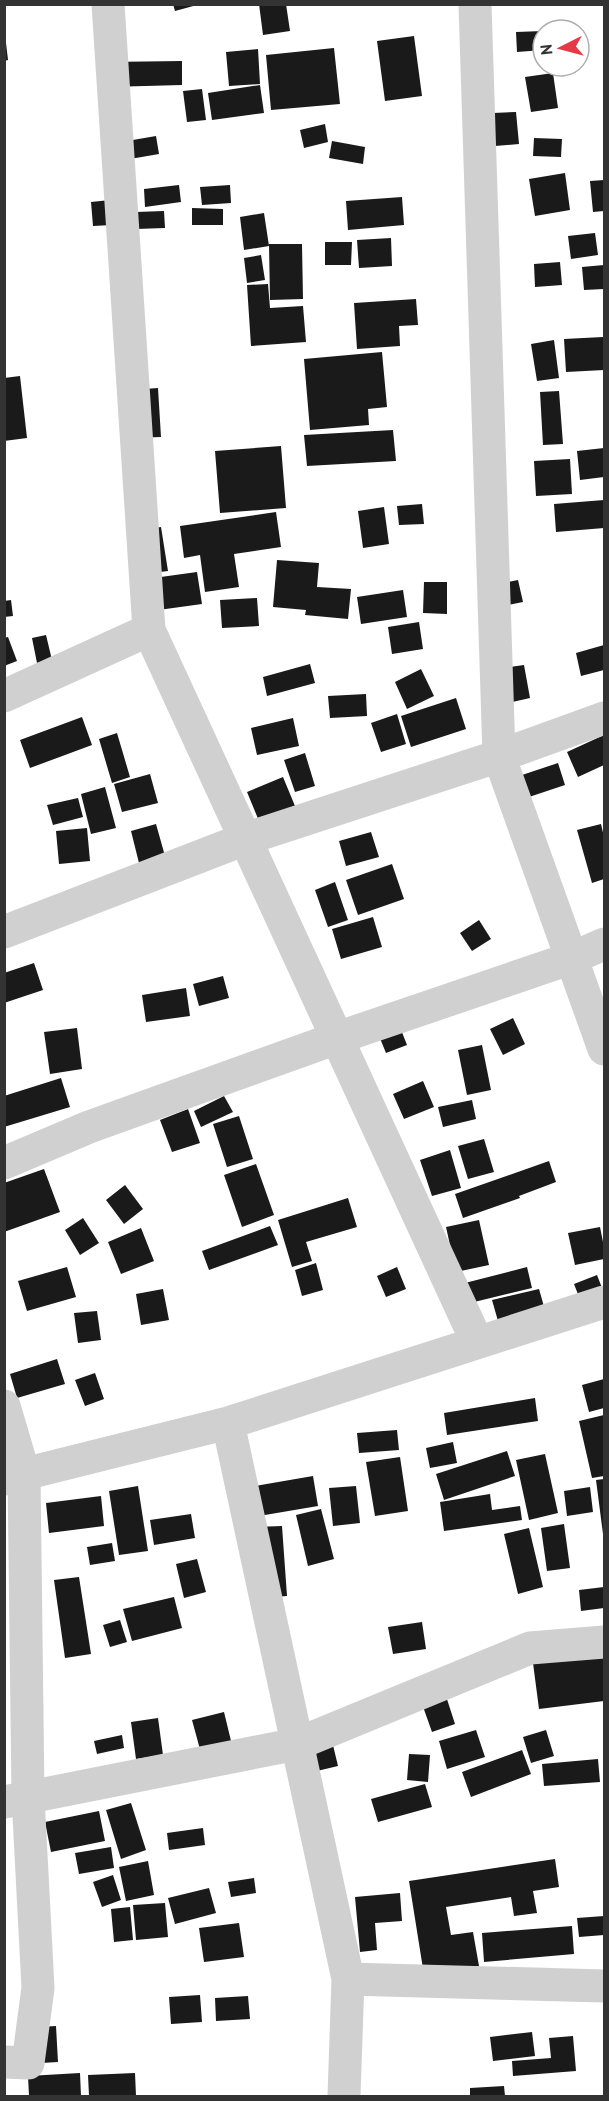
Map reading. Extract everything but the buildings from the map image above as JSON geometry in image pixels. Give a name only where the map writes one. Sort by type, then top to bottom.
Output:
[{"type":"street","points":[[108,4],[149,630],[477,1342]]},
{"type":"street","points":[[475,4],[499,756],[604,1049]]},
{"type":"street","points":[[4,696],[149,630]]},
{"type":"street","points":[[4,932],[245,839],[499,756],[604,718]]},
{"type":"street","points":[[4,1163],[89,1127],[604,945]]},
{"type":"street","points":[[14,1477],[228,1423],[604,1302]]},
{"type":"street","points":[[4,1406],[14,1477],[16,1799],[38,1988],[28,2062],[4,2062]]},
{"type":"street","points":[[228,1423],[348,1978],[344,2097]]},
{"type":"street","points":[[16,1799],[297,1744],[530,1648],[604,1642]]},
{"type":"street","points":[[348,1978],[604,1986]]}]
